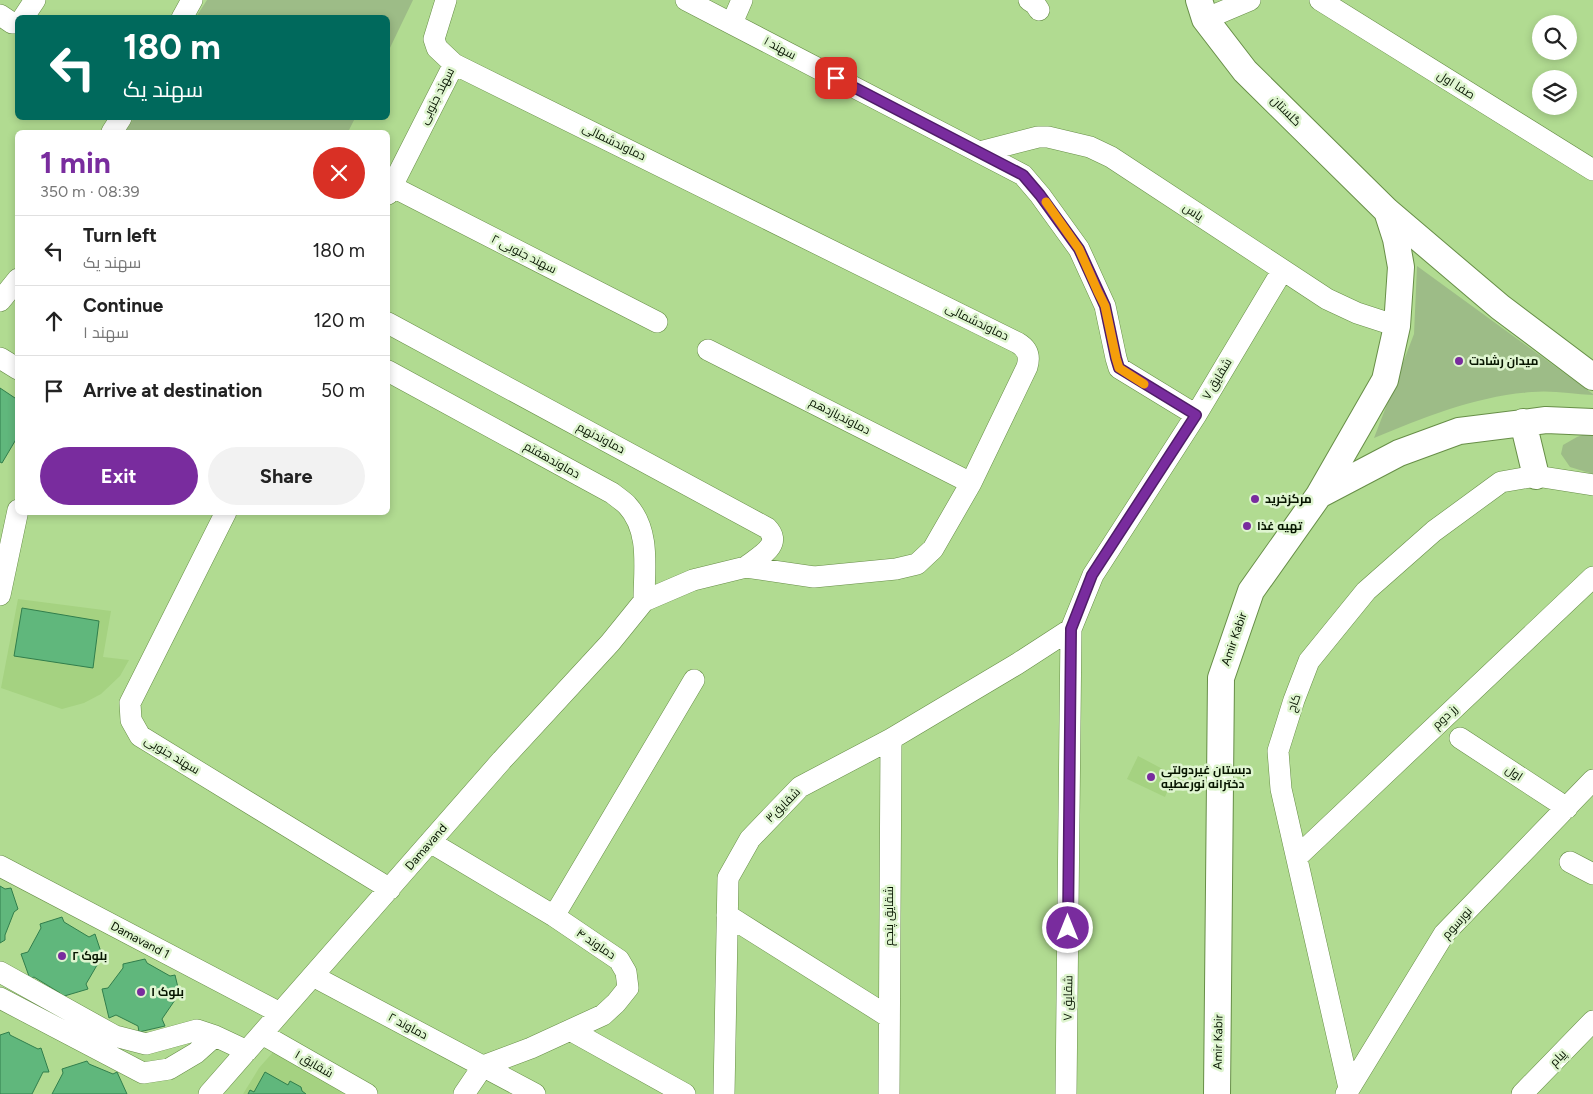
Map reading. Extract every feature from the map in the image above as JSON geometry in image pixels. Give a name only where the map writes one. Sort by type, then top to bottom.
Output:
[{"type":"main road","name":"گلستان","points":[[1202,9],[1246,71],[1387,211],[1500,307],[1593,377]]},
{"type":"main road","points":[[1319,495],[1385,380],[1397,326],[1401,267],[1396,239],[1387,211]]},
{"type":"main road","name":"Amir Kabir","points":[[1217,1094],[1221,678],[1251,591],[1319,495],[1398,453],[1459,430],[1546,420],[1593,422]]},
{"type":"main road","points":[[1523,422],[1536,476]]},
{"type":"street","points":[[24,15],[35,0]]},
{"type":"street","points":[[184,15],[192,0]]},
{"type":"street","name":"سهند جنوبی","points":[[390,188],[454,64],[437,48],[434,40],[446,0]]},
{"type":"street","name":"سهند ۱","points":[[686,0],[1023,175],[1079,249],[1105,306],[1119,368],[1196,415]]},
{"type":"street","points":[[732,23],[742,0]]},
{"type":"street","points":[[1202,9],[1250,0]]},
{"type":"street","name":"صفا اول","points":[[1320,0],[1593,170]]},
{"type":"street","points":[[0,15],[15,23]]},
{"type":"street","name":"دماوندشمالی","points":[[454,64],[1023,346],[1027,351],[1029,360],[1027,367],[971,483],[933,549],[917,564],[896,569],[814,577],[746,567],[693,580],[644,601]]},
{"type":"street","name":"یاس","points":[[980,152],[1038,137],[1048,137],[1090,147],[1112,157],[1326,299],[1356,313],[1397,326]]},
{"type":"street","name":"سهند جنوبی ۲","points":[[390,190],[657,322]]},
{"type":"street","name":"شقایق ۷","points":[[1066,1094],[1071,629],[1092,575],[1196,415],[1282,271]]},
{"type":"street","points":[[0,301],[15,283]]},
{"type":"street","name":"دماوندنهم","points":[[390,324],[767,528],[773,538],[772,544],[769,549],[746,567]]},
{"type":"street","name":"دماوندیازدهم","points":[[708,350],[971,483]]},
{"type":"street","points":[[0,358],[15,367]]},
{"type":"street","name":"دماوندهفتم","points":[[390,372],[612,493],[628,506],[640,524],[645,543],[644,601]]},
{"type":"street","name":"کاج","points":[[1348,1091],[1281,789],[1278,751],[1309,661],[1366,591],[1434,531],[1502,482],[1536,476],[1593,485]]},
{"type":"street","points":[[0,595],[17,515]]},
{"type":"street","name":"سهند جنوبی","points":[[224,515],[130,704],[131,720],[140,736],[390,889]]},
{"type":"street","name":"رز دوم","points":[[1297,857],[1593,577]]},
{"type":"street","name":"Damavand","points":[[208,1094],[502,760],[610,642],[644,601]]},
{"type":"street","name":"شقایق۳","points":[[724,1094],[728,878],[750,839],[800,787],[891,739],[1017,664],[1071,629]]},
{"type":"street","points":[[554,916],[694,680]]},
{"type":"street","name":"اول","points":[[1460,738],[1567,808]]},
{"type":"street","name":"شقایق پنجم","points":[[889,1094],[891,739]]},
{"type":"street","name":"نورسوم","points":[[1348,1091],[1444,934],[1593,780]]},
{"type":"street","name":"دماوند ۴","points":[[430,842],[554,916],[619,960],[626,972],[628,988],[603,1015],[531,1048],[483,1066]]},
{"type":"street","points":[[1570,862],[1593,874]]},
{"type":"street","name":"Damavand 1","points":[[0,866],[280,1013]]},
{"type":"street","points":[[727,915],[889,1017]]},
{"type":"street","points":[[0,972],[115,1036],[146,1044],[197,1030],[215,1036],[246,1051]]},
{"type":"street","name":"دماوند ۲","points":[[313,976],[535,1094]]},
{"type":"street","points":[[0,998],[143,1073],[169,1069],[196,1054],[215,1036]]},
{"type":"street","name":"پیام","points":[[1522,1094],[1593,1021]]},
{"type":"street","points":[[570,1030],[685,1094]]},
{"type":"street","name":"شقایق ۱","points":[[262,1034],[366,1094]]},
{"type":"street","points":[[468,1090],[483,1066]]},
{"type":"shaded area","points":[[207,0],[413,0],[390,48],[390,15],[197,15]]},
{"type":"shaded area","points":[[133,120],[354,120],[349,130],[126,130]]},
{"type":"shaded area","points":[[1417,266],[1593,395],[1555,392],[1511,394],[1471,403],[1432,415],[1374,438],[1414,334]]},
{"type":"shaded area","points":[[1593,431],[1593,474],[1570,467],[1561,454],[1563,445]]},
{"type":"shaded area","points":[[18,599],[111,611],[103,657],[129,660],[120,676],[101,694],[84,703],[62,709],[1,688]]},
{"type":"shaded area","name":"دبستان غیردولتی دخترانه نورعطیه","points":[[1138,756],[1174,775],[1165,797],[1127,779]]},
{"type":"shaded area","points":[[274,1051],[347,1094],[243,1094],[259,1068]]},
{"type":"building","points":[[0,388],[15,398],[15,441],[2,463],[0,462]]},
{"type":"building","points":[[22,608],[99,621],[93,668],[14,656]]},
{"type":"building","points":[[0,886],[5,889],[11,888],[18,909],[14,912],[5,935],[5,940],[0,943]]},
{"type":"building","name":"بلوک ۲","points":[[62,917],[64,922],[89,937],[95,934],[103,958],[86,984],[88,989],[61,997],[60,993],[34,977],[30,979],[21,954],[28,952],[41,928],[40,924]]},
{"type":"building","name":"بلوک ۱","points":[[145,959],[147,963],[170,976],[175,975],[180,996],[177,997],[162,1019],[165,1026],[139,1032],[138,1026],[116,1015],[109,1018],[102,989],[108,988],[123,968],[123,964]]},
{"type":"building","points":[[9,1032],[10,1035],[38,1049],[41,1048],[49,1072],[43,1072],[32,1094],[0,1094],[0,1035]]},
{"type":"building","points":[[87,1061],[89,1064],[113,1074],[117,1072],[127,1094],[52,1094],[63,1073],[62,1069]]},
{"type":"building","points":[[265,1072],[288,1085],[290,1081],[301,1087],[302,1091],[306,1094],[248,1094],[250,1090],[254,1092]]},
{"type":"slow traffic","points":[[1046,202],[1079,249],[1105,306],[1119,368],[1144,384]]},
{"type":"place","name":"میدان رشادت","points":[[1459,361]]},
{"type":"place","name":"مرکزخرید","points":[[1255,499]]},
{"type":"place","name":"تهیه غذا","points":[[1247,526]]},
{"type":"place","name":"دبستان غیردولتی دخترانه نورعطیه","points":[[1151,777]]},
{"type":"place","name":"بلوک ۲","points":[[62,956]]},
{"type":"place","name":"بلوک ۱","points":[[141,992]]},
{"type":"route","points":[[836,78],[1023,175],[1079,249],[1105,306],[1119,368],[1196,415],[1092,575],[1071,629],[1068,928]]}]
